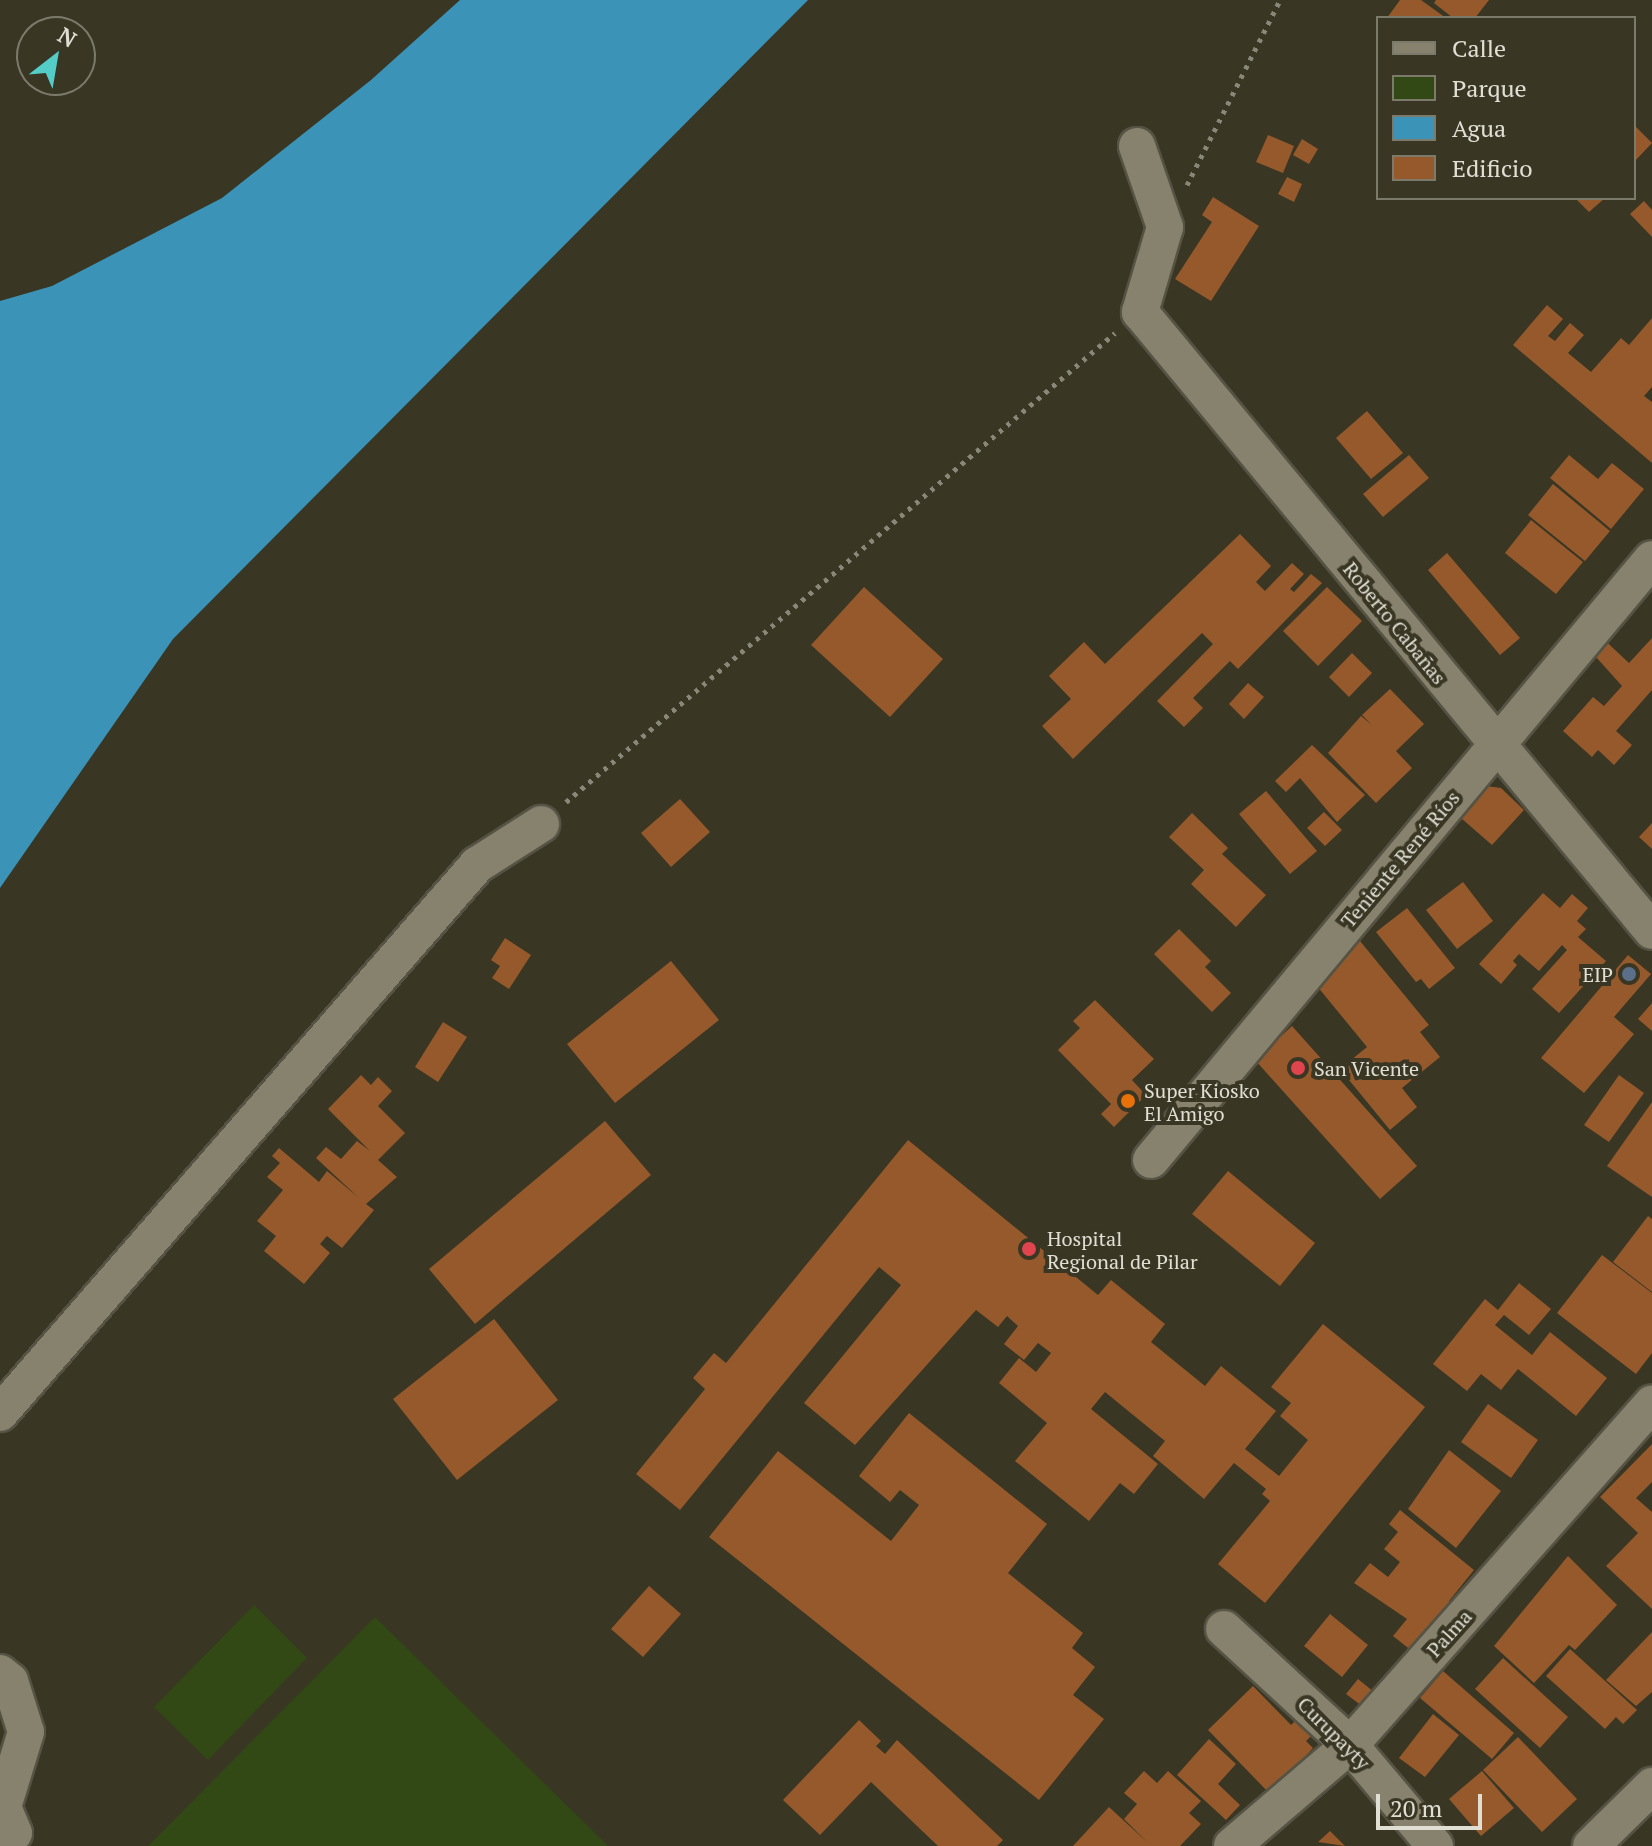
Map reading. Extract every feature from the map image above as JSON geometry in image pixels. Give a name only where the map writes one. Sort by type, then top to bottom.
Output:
[{"type":"street","points":[[1137,146],[1165,227],[1140,312]]},
{"type":"street","name":"Roberto Cabañas","points":[[1140,312],[1495,745],[1652,931]]},
{"type":"street","name":"Teniente René Ríos","points":[[1151,1160],[1652,559]]},
{"type":"street","points":[[0,1413],[477,865],[541,824]]},
{"type":"street","name":"Palma","points":[[1232,1846],[1350,1745],[1652,1404]]},
{"type":"street","name":"Curupayty","points":[[1224,1629],[1350,1745],[1435,1846]]},
{"type":"street","points":[[0,1673],[10,1681],[26,1732],[3,1807],[14,1833],[4,1846]]},
{"type":"street","points":[[1591,1846],[1652,1786]]},
{"type":"path","points":[[1165,227],[1280,0]]},
{"type":"path","points":[[541,824],[1140,312]]},
{"type":"green space","points":[[254,1605],[307,1658],[208,1760],[154,1707]]},
{"type":"green space","points":[[375,1617],[608,1846],[148,1846]]},
{"type":"water","points":[[460,0],[808,0],[173,639],[0,888],[0,301],[52,286],[222,198],[371,80]]},
{"type":"building","points":[[1400,0],[1421,0],[1443,16],[1388,16]]},
{"type":"building","points":[[1436,0],[1489,0],[1477,16],[1450,16],[1434,3]]},
{"type":"building","points":[[1636,127],[1652,143],[1636,160]]},
{"type":"building","points":[[1268,135],[1294,146],[1283,173],[1256,162]]},
{"type":"building","points":[[1302,139],[1318,149],[1309,164],[1293,155]]},
{"type":"building","points":[[1287,177],[1302,184],[1294,202],[1278,194]]},
{"type":"building","points":[[1213,197],[1259,226],[1211,301],[1175,279],[1212,222],[1202,215]]},
{"type":"building","points":[[1577,200],[1603,200],[1589,212]]},
{"type":"building","points":[[1644,201],[1652,210],[1652,237],[1630,214]]},
{"type":"building","points":[[1547,305],[1563,319],[1548,336],[1555,341],[1570,323],[1584,335],[1568,353],[1591,372],[1621,338],[1629,345],[1652,318],[1652,387],[1644,396],[1652,402],[1652,463],[1513,345]]},
{"type":"building","points":[[1367,411],[1403,453],[1371,479],[1336,438]]},
{"type":"building","points":[[1409,455],[1429,478],[1383,517],[1363,494]]},
{"type":"building","points":[[1569,455],[1598,479],[1612,463],[1644,489],[1611,529],[1550,478]]},
{"type":"building","points":[[1553,484],[1610,531],[1585,561],[1528,515]]},
{"type":"building","points":[[1531,520],[1583,562],[1556,594],[1505,553]]},
{"type":"building","points":[[1240,534],[1271,566],[1256,582],[1265,591],[1292,563],[1304,574],[1290,589],[1294,592],[1311,574],[1322,583],[1238,669],[1230,661],[1193,698],[1203,708],[1184,727],[1157,701],[1213,644],[1202,633],[1073,759],[1042,726],[1071,699],[1049,676],[1084,642],[1105,664]]},
{"type":"building","points":[[1447,553],[1520,638],[1500,655],[1428,570]]},
{"type":"building","points":[[864,587],[943,659],[890,717],[811,645]]},
{"type":"building","points":[[1327,587],[1362,621],[1318,666],[1283,631]]},
{"type":"building","points":[[1598,634],[1629,663],[1652,638],[1652,690],[1616,731],[1632,745],[1614,765],[1598,750],[1592,757],[1563,731],[1593,697],[1604,706],[1622,686],[1587,647]]},
{"type":"building","points":[[1352,653],[1372,673],[1349,697],[1329,677]]},
{"type":"building","points":[[1248,683],[1264,697],[1244,719],[1229,704]]},
{"type":"building","points":[[1390,689],[1424,724],[1396,751],[1412,768],[1376,803],[1328,753],[1361,716],[1372,725],[1362,715]]},
{"type":"building","points":[[1312,745],[1365,795],[1337,822],[1300,778],[1286,792],[1275,781]]},
{"type":"building","points":[[1479,785],[1501,788],[1524,810],[1492,845],[1454,812]]},
{"type":"building","points":[[1266,791],[1317,851],[1290,874],[1239,814]]},
{"type":"building","points":[[680,799],[710,832],[671,867],[641,833]]},
{"type":"building","points":[[1324,812],[1342,830],[1325,846],[1307,828]]},
{"type":"building","points":[[1192,813],[1228,848],[1222,854],[1266,895],[1236,927],[1191,884],[1204,870],[1169,837]]},
{"type":"building","points":[[1652,823],[1652,849],[1639,837]]},
{"type":"building","points":[[1463,882],[1493,921],[1457,949],[1426,910]]},
{"type":"building","points":[[1543,893],[1560,908],[1572,894],[1588,908],[1577,921],[1586,929],[1578,937],[1606,961],[1559,1013],[1532,989],[1567,950],[1562,945],[1539,971],[1519,954],[1513,961],[1517,965],[1501,984],[1479,964]]},
{"type":"building","points":[[1407,908],[1455,968],[1429,989],[1421,979],[1416,982],[1376,932]]},
{"type":"building","points":[[1179,929],[1211,961],[1205,967],[1231,993],[1212,1012],[1154,954]]},
{"type":"building","points":[[505,938],[531,955],[509,989],[492,978],[500,966],[491,960]]},
{"type":"building","points":[[1360,941],[1429,1025],[1420,1032],[1440,1057],[1402,1088],[1417,1107],[1390,1130],[1340,1069],[1367,1047],[1312,980]]},
{"type":"building","points":[[1628,955],[1651,974],[1614,1017],[1634,1034],[1584,1093],[1541,1058]]},
{"type":"building","points":[[671,961],[719,1020],[615,1103],[567,1044]]},
{"type":"building","points":[[1095,1000],[1154,1059],[1132,1080],[1146,1095],[1114,1127],[1101,1114],[1111,1104],[1058,1050],[1080,1028],[1073,1021]]},
{"type":"building","points":[[1652,1003],[1652,1031],[1638,1019]]},
{"type":"building","points":[[443,1022],[467,1037],[438,1082],[415,1067]]},
{"type":"building","points":[[1292,1026],[1417,1166],[1380,1199],[1255,1060]]},
{"type":"building","points":[[361,1075],[371,1085],[378,1077],[392,1091],[378,1106],[405,1133],[378,1160],[397,1177],[366,1204],[374,1210],[342,1248],[327,1236],[320,1244],[330,1253],[304,1284],[264,1251],[276,1236],[257,1221],[283,1190],[267,1177],[280,1163],[272,1156],[279,1148],[319,1182],[327,1171],[359,1198],[316,1158],[326,1147],[341,1159],[357,1141],[370,1151],[328,1109]]},
{"type":"building","points":[[1619,1075],[1644,1093],[1609,1142],[1584,1125]]},
{"type":"building","points":[[1652,1102],[1652,1197],[1607,1166]]},
{"type":"building","points":[[605,1121],[651,1175],[475,1324],[429,1269]]},
{"type":"building","points":[[908,1140],[1098,1295],[1111,1280],[1165,1324],[1151,1342],[1205,1386],[1221,1366],[1276,1411],[1245,1449],[1279,1476],[1308,1440],[1280,1416],[1291,1403],[1271,1387],[1323,1324],[1425,1407],[1265,1603],[1218,1564],[1270,1501],[1262,1494],[1266,1489],[1234,1463],[1204,1499],[1153,1456],[1165,1441],[1105,1392],[1091,1409],[1158,1464],[1134,1494],[1120,1483],[1089,1521],[1015,1461],[1047,1423],[999,1383],[1019,1358],[1036,1372],[1051,1353],[1038,1343],[1024,1360],[1004,1344],[1018,1326],[1007,1316],[998,1327],[976,1310],[855,1445],[804,1403],[901,1285],[879,1267],[680,1510],[636,1474],[705,1389],[693,1378],[714,1353],[726,1363]]},
{"type":"building","points":[[1228,1171],[1315,1243],[1280,1286],[1192,1214]]},
{"type":"building","points":[[1648,1216],[1652,1219],[1652,1292],[1613,1262]]},
{"type":"building","points":[[1602,1255],[1652,1293],[1652,1353],[1636,1374],[1557,1313]]},
{"type":"building","points":[[1519,1283],[1551,1309],[1529,1335],[1504,1315],[1495,1325],[1532,1355],[1550,1332],[1607,1378],[1576,1416],[1518,1369],[1501,1390],[1481,1374],[1467,1391],[1433,1364],[1485,1299],[1498,1310]]},
{"type":"building","points":[[494,1319],[558,1400],[457,1480],[393,1399]]},
{"type":"building","points":[[1488,1404],[1538,1440],[1511,1478],[1461,1442]]},
{"type":"building","points":[[909,1413],[1047,1524],[1008,1573],[1083,1633],[1072,1648],[1095,1667],[1073,1695],[1104,1719],[1039,1800],[709,1537],[778,1451],[891,1541],[919,1505],[900,1490],[890,1502],[859,1476]]},
{"type":"building","points":[[1652,1444],[1652,1482],[1636,1498],[1652,1512],[1652,1609],[1606,1566],[1638,1533],[1600,1497]]},
{"type":"building","points":[[1449,1450],[1501,1491],[1456,1548],[1408,1509]]},
{"type":"building","points":[[1400,1510],[1474,1570],[1449,1601],[1453,1605],[1412,1651],[1393,1636],[1407,1619],[1354,1583],[1370,1563],[1388,1577],[1400,1562],[1384,1549],[1398,1532],[1389,1524]]},
{"type":"building","points":[[1568,1556],[1617,1605],[1575,1650],[1569,1645],[1534,1683],[1494,1646]]},
{"type":"building","points":[[649,1586],[681,1614],[643,1657],[611,1629]]},
{"type":"building","points":[[1330,1614],[1368,1645],[1342,1677],[1304,1646]]},
{"type":"building","points":[[1652,1632],[1652,1692],[1636,1706],[1606,1680]]},
{"type":"building","points":[[1570,1649],[1637,1710],[1623,1724],[1616,1717],[1605,1729],[1546,1676]]},
{"type":"building","points":[[1503,1658],[1568,1717],[1540,1748],[1475,1689]]},
{"type":"building","points":[[1443,1671],[1514,1733],[1492,1759],[1420,1698]]},
{"type":"building","points":[[1358,1679],[1374,1692],[1362,1706],[1346,1694]]},
{"type":"building","points":[[1253,1686],[1291,1725],[1303,1713],[1318,1729],[1306,1741],[1313,1748],[1270,1794],[1208,1730]]},
{"type":"building","points":[[1433,1714],[1459,1735],[1425,1777],[1399,1758]]},
{"type":"building","points":[[859,1720],[881,1741],[876,1746],[885,1754],[897,1740],[1003,1840],[997,1846],[938,1846],[871,1782],[820,1835],[783,1800]]},
{"type":"building","points":[[1518,1737],[1577,1799],[1542,1832],[1483,1770]]},
{"type":"building","points":[[1209,1739],[1236,1764],[1218,1784],[1240,1805],[1226,1820],[1177,1775]]},
{"type":"building","points":[[1144,1771],[1157,1783],[1168,1771],[1201,1801],[1189,1813],[1201,1824],[1180,1846],[1073,1846],[1109,1807],[1147,1842],[1124,1819],[1137,1804],[1124,1793]]},
{"type":"building","points":[[1482,1771],[1514,1808],[1481,1836],[1449,1799]]},
{"type":"building","points":[[1330,1831],[1345,1846],[1318,1842]]},
{"type":"place","name":"EIP","points":[[1629,974]]},
{"type":"place","name":"San Vicente","points":[[1298,1068]]},
{"type":"place","name":"Super Kiosko El Amigo","points":[[1128,1101]]},
{"type":"place","name":"Hospital Regional de Pilar","points":[[1029,1249]]}]
